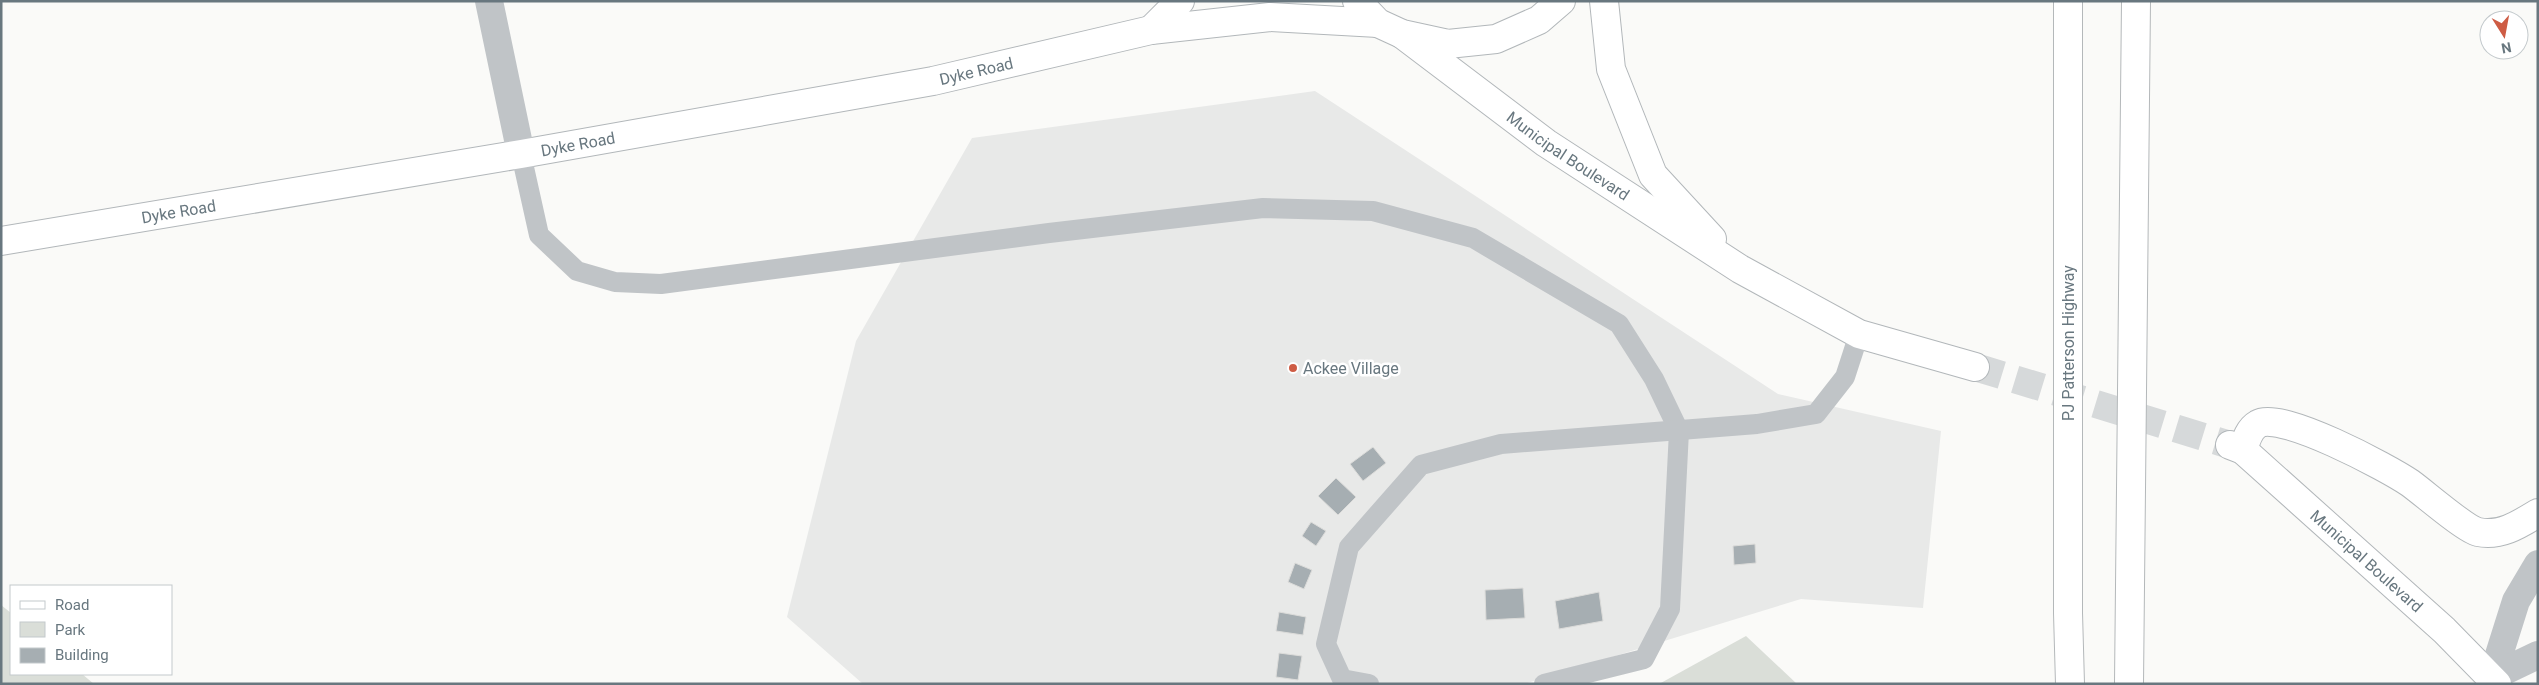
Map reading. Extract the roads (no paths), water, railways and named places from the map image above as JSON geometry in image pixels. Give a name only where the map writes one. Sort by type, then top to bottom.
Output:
[{"type":"main road","points":[[1151,30],[1180,1]]},
{"type":"main road","name":"Municipal Boulevard","points":[[1356,1],[1390,29],[1546,143],[1740,269],[1859,334],[1975,367]]},
{"type":"main road","name":"Dyke Road","points":[[1,241],[521,154],[933,81],[1151,30],[1270,17],[1390,29],[1448,44],[1496,39],[1539,20],[1561,1]]},
{"type":"main road","name":"Municipal Boulevard","points":[[1604,1],[1611,69],[1653,175],[1740,269]]},
{"type":"main road","name":"PJ Patterson Highway","points":[[2068,1],[2068,614],[2070,684]]},
{"type":"main road","points":[[2129,684],[2136,1]]},
{"type":"main road","name":"Municipal Boulevard","points":[[2494,680],[2444,630],[2236,447],[2258,423],[2267,421],[2286,423],[2366,457],[2409,482],[2476,531],[2491,534],[2499,532],[2522,523],[2538,513]]},
{"type":"street","points":[[489,1],[521,154]]},
{"type":"street","points":[[2494,680],[2516,601],[2538,564]]},
{"type":"street","points":[[2494,680],[2538,655]]},
{"type":"lane","points":[[521,154],[539,234],[577,271],[615,282],[661,284],[1049,233],[1263,208],[1373,211],[1472,238],[1619,324],[1654,379],[1679,431],[1670,609],[1644,659],[1544,684]]},
{"type":"lane","points":[[1369,684],[1342,679],[1326,644],[1349,548],[1421,465],[1501,444],[1757,424],[1816,414],[1845,377],[1859,334]]},
{"type":"tunnel","points":[[1975,367],[2230,445]]},
{"type":"place","name":"Ackee Village","points":[[1293,368]]}]
